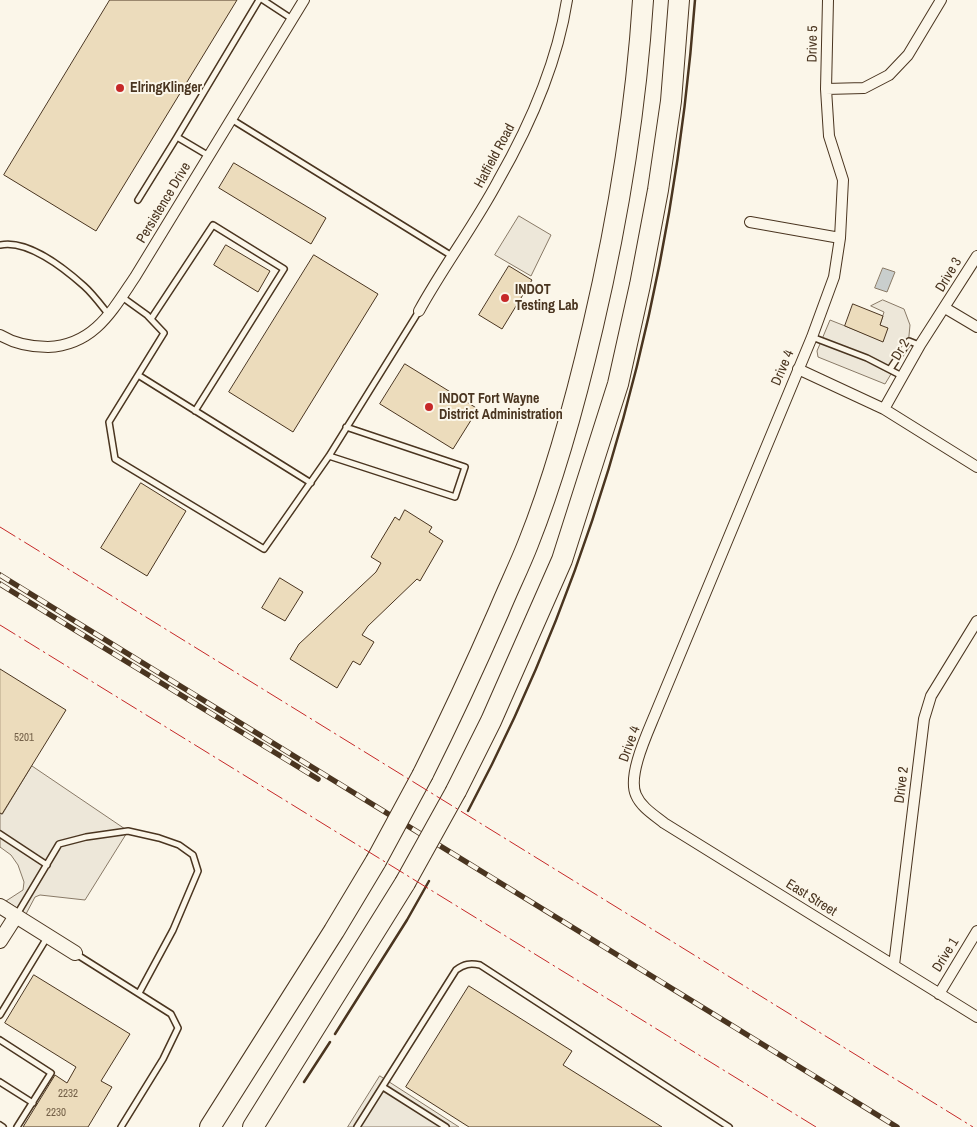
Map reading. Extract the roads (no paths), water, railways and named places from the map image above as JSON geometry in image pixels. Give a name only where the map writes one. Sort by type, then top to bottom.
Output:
[{"type":"highway","points":[[210,1127],[329,939],[376,861],[424,774],[528,544],[559,453],[580,382],[604,279],[622,183],[643,0]]},
{"type":"highway","points":[[253,1127],[406,883],[456,791],[490,721],[562,560],[618,384],[640,285],[658,190],[671,101],[679,0]]},
{"type":"street","name":"Persistence Drive","points":[[0,334],[32,347],[63,346],[90,334],[110,315],[304,0]]},
{"type":"street","name":"Hatfield Road","points":[[419,312],[498,181],[541,96],[567,0]]},
{"type":"street","name":"Drive 5","points":[[826,89],[828,0]]},
{"type":"street","points":[[826,89],[864,88],[889,75],[908,55],[942,0]]},
{"type":"street","name":"Drive 4","points":[[636,795],[634,771],[653,721],[812,337],[834,277],[840,238],[843,180],[829,136],[826,89]]},
{"type":"street","points":[[750,222],[840,238]]},
{"type":"street","name":"Drive 3","points":[[945,308],[977,256]]},
{"type":"street","points":[[945,308],[977,327]]},
{"type":"street","name":"Dr 2","points":[[884,409],[920,345],[945,308]]},
{"type":"street","points":[[798,369],[884,409],[977,467]]},
{"type":"street","name":"Drive 2","points":[[894,965],[924,719],[931,696],[977,621]]},
{"type":"street","name":"East Street","points":[[636,795],[648,811],[664,823],[977,1017]]},
{"type":"street","points":[[0,906],[75,953]]},
{"type":"street","points":[[0,941],[16,916]]},
{"type":"street","name":"Drive 1","points":[[939,994],[977,931]]},
{"type":"lane","points":[[138,200],[260,0]]},
{"type":"lane","points":[[264,0],[293,19]]},
{"type":"lane","points":[[232,119],[453,256]]},
{"type":"lane","points":[[177,137],[209,156]]},
{"type":"lane","points":[[151,319],[213,225],[284,269],[195,411]]},
{"type":"lane","points":[[0,245],[10,243],[33,250],[85,286],[110,315]]},
{"type":"lane","points":[[122,297],[151,319],[164,333],[109,422],[115,458],[264,550],[329,456],[419,312]]},
{"type":"lane","points":[[812,337],[855,352],[902,376]]},
{"type":"lane","points":[[890,369],[908,341],[920,345]]},
{"type":"lane","points":[[138,375],[311,483]]},
{"type":"lane","points":[[329,456],[455,497],[465,467],[346,428]]},
{"type":"lane","points":[[16,916],[59,844],[86,837],[128,831],[179,845],[193,855],[198,870],[170,938],[139,993]]},
{"type":"lane","points":[[0,834],[47,865]]},
{"type":"lane","points":[[0,1014],[48,936]]},
{"type":"lane","points":[[75,953],[171,1014],[178,1028],[163,1059],[121,1127]]},
{"type":"lane","points":[[357,1127],[456,970],[463,965],[472,963],[480,965],[729,1127]]},
{"type":"lane","points":[[0,1040],[51,1073],[17,1127]]},
{"type":"lane","points":[[0,1082],[33,1102]]},
{"type":"lane","points":[[383,1087],[446,1127]]},
{"type":"railway","points":[[0,575],[897,1127]]},
{"type":"railway","points":[[0,584],[318,779]]},
{"type":"place","name":"ElringKlinger","points":[[120,88]]},
{"type":"place","name":"INDOT Testing Lab","points":[[505,298]]},
{"type":"place","name":"INDOT Fort Wayne District Administration","points":[[429,407]]}]
